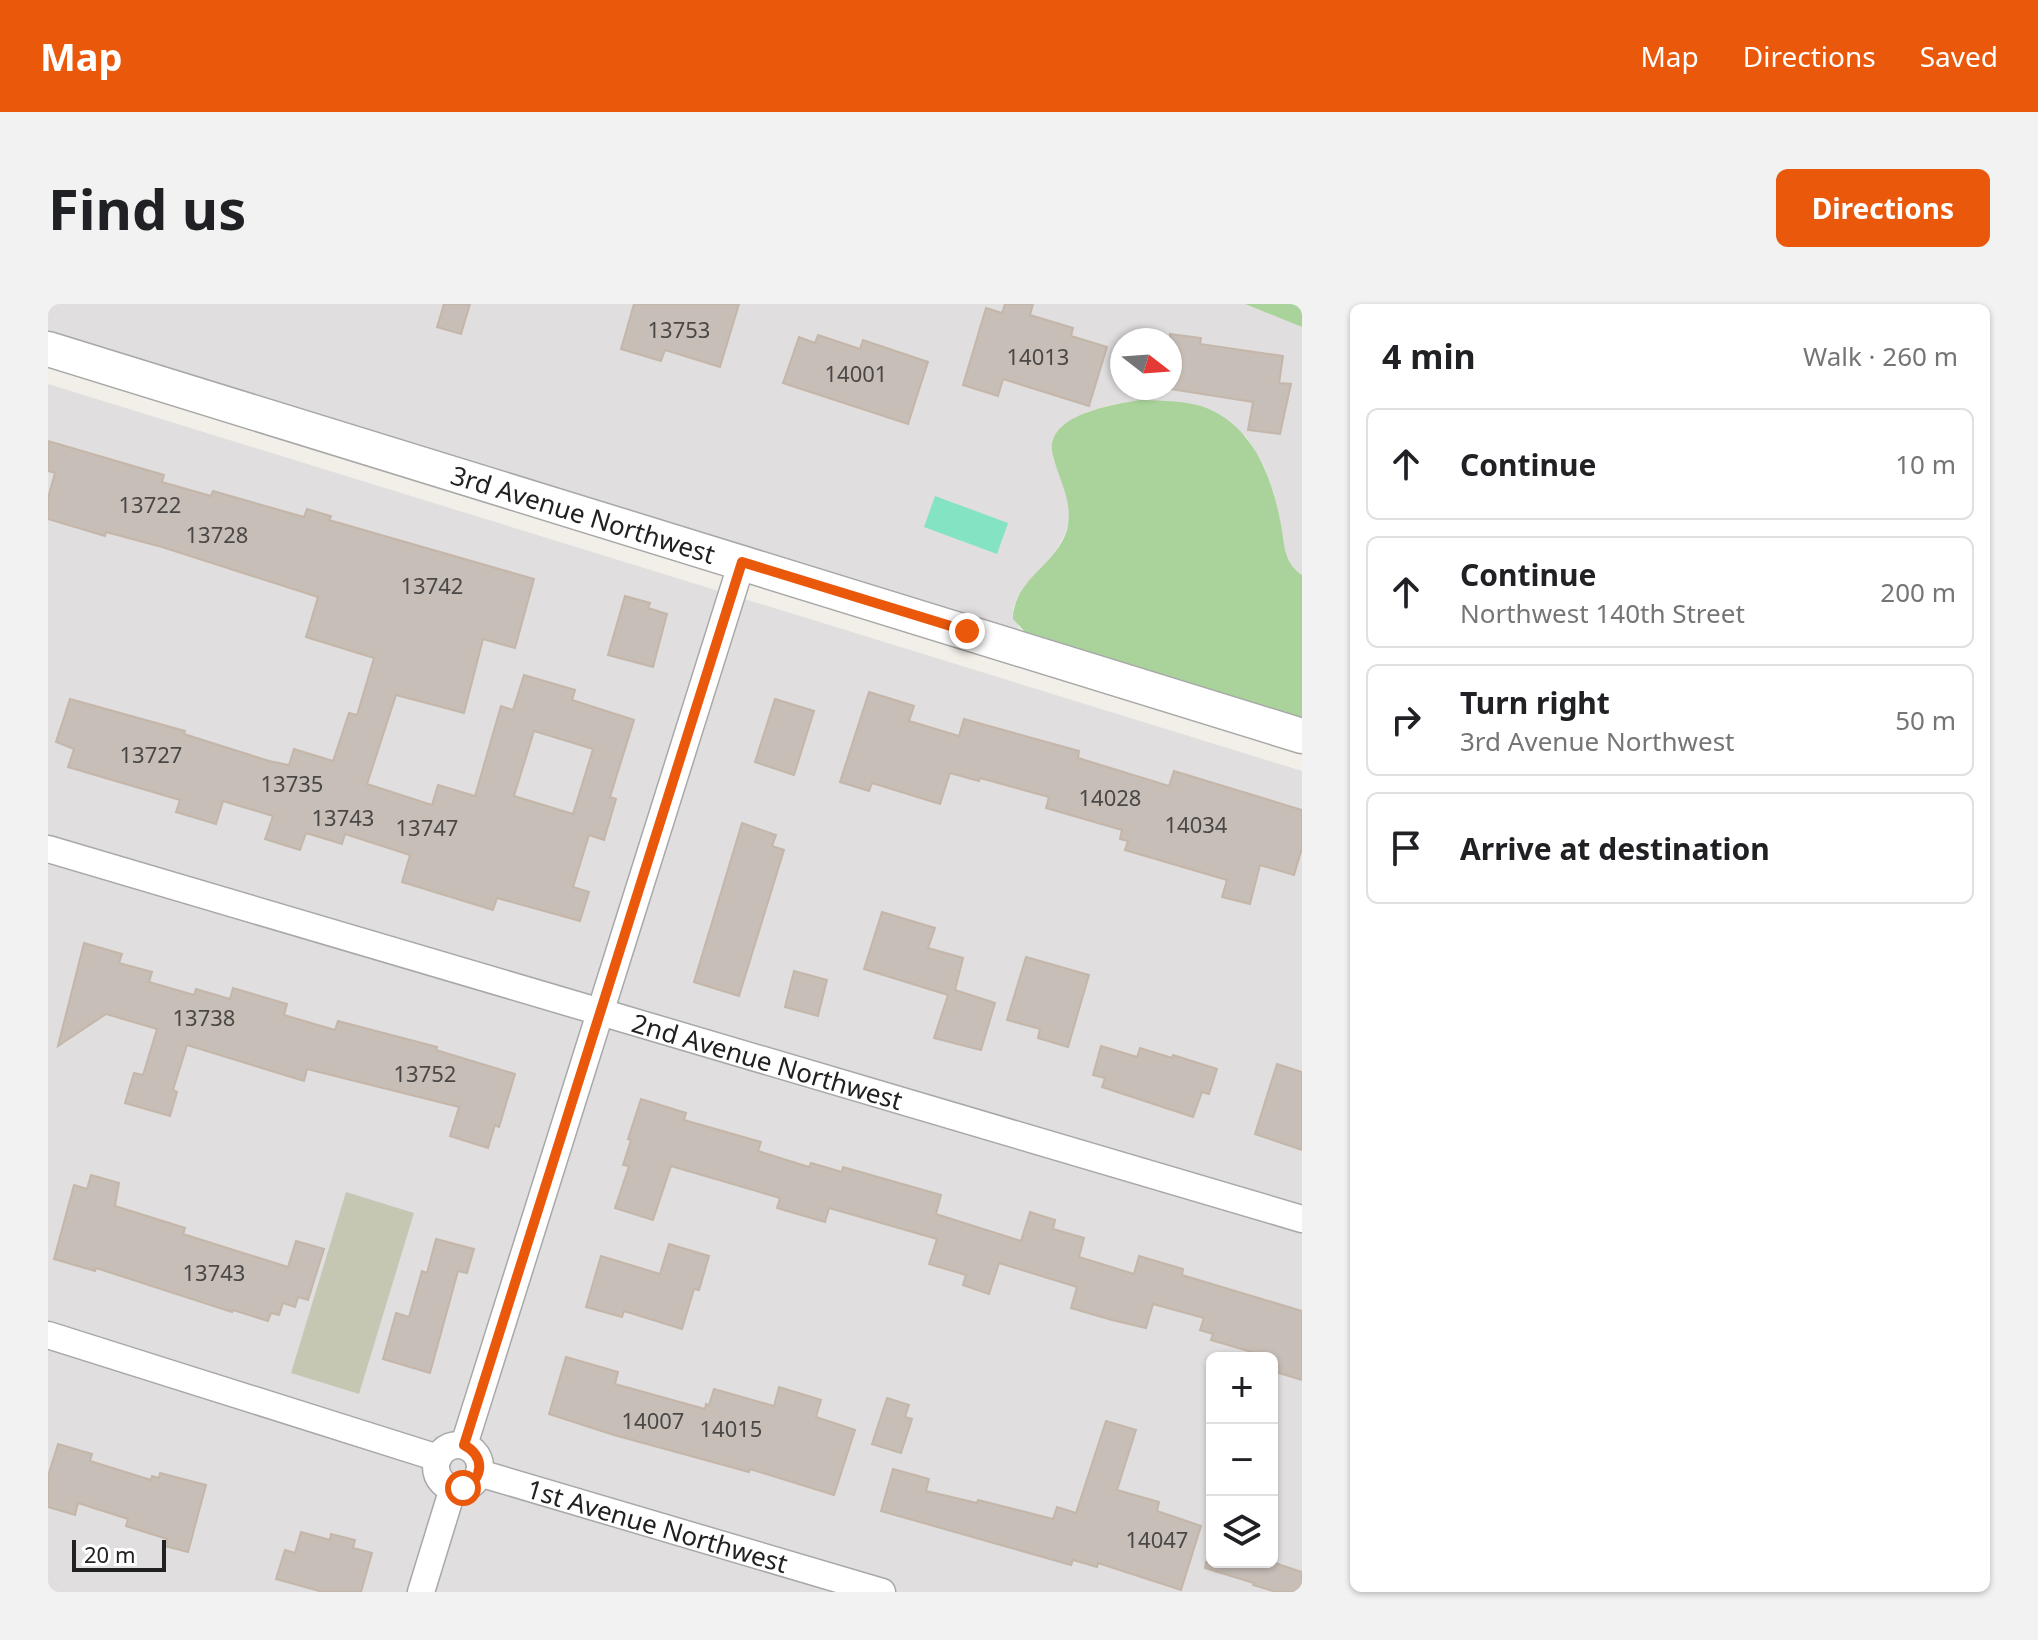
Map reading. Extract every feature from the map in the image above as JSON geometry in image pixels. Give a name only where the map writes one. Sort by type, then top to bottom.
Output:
[{"type":"street","name":"3rd Avenue Northwest","points":[[48,349],[1302,736]]},
{"type":"street","points":[[464,1445],[742,562]]},
{"type":"street","name":"2nd Avenue Northwest","points":[[48,849],[1302,1219]]},
{"type":"street","points":[[48,1335],[438,1458]]},
{"type":"street","points":[[464,1445],[476,1453],[479,1473],[470,1485],[448,1487],[438,1476],[438,1458],[450,1446],[464,1445]]},
{"type":"street","name":"1st Avenue Northwest","points":[[479,1473],[882,1592]]},
{"type":"street","points":[[421,1592],[453,1488]]},
{"type":"shaded area","points":[[48,304],[1245,304],[1302,327],[1302,575],[1292,569],[1286,558],[1274,493],[1264,466],[1246,436],[1141,400],[1109,405],[1075,418],[1053,440],[1053,458],[1067,493],[1070,515],[1065,534],[1055,552],[1018,596],[1013,608],[1019,628],[1025,632],[48,335]]},
{"type":"shaded area","points":[[48,384],[1302,771],[1302,1592],[48,1592]]},
{"type":"shaded area","points":[[346,1192],[414,1213],[359,1394],[291,1373]]},
{"type":"green space","points":[[1245,304],[1302,304],[1302,327]]},
{"type":"green space","points":[[1141,400],[1201,406],[1237,428],[1258,455],[1276,503],[1285,551],[1291,564],[1302,575],[1302,718],[1025,632],[1013,619],[1020,594],[1053,555],[1066,533],[1068,503],[1053,456],[1053,442],[1058,431],[1083,414]]},
{"type":"green space","points":[[935,496],[1008,523],[997,554],[924,527]]},
{"type":"building","points":[[444,304],[470,304],[461,334],[437,327]]},
{"type":"building","points":[[634,304],[739,304],[720,367],[665,350],[661,361],[621,349]]},
{"type":"building","points":[[1005,304],[1033,304],[1030,315],[1073,328],[1071,336],[1107,347],[1089,406],[1003,379],[998,396],[963,385],[986,308],[1002,313]]},
{"type":"building","points":[[818,335],[860,349],[863,340],[928,362],[908,424],[783,383],[799,337],[815,343]]},
{"type":"building","points":[[1182,336],[1201,338],[1200,344],[1283,356],[1279,383],[1291,384],[1280,434],[1248,430],[1253,402],[1182,391]]},
{"type":"building","points":[[48,441],[164,475],[162,482],[211,496],[213,491],[304,517],[307,509],[331,516],[329,520],[534,579],[515,648],[483,639],[464,713],[396,695],[367,784],[432,805],[438,785],[475,796],[501,706],[513,710],[524,675],[575,690],[572,700],[634,720],[610,797],[616,799],[604,840],[589,835],[573,887],[589,892],[580,921],[497,898],[493,910],[402,882],[410,855],[345,834],[342,844],[306,833],[300,850],[265,839],[273,816],[223,801],[216,824],[176,812],[180,800],[68,767],[74,749],[56,742],[70,699],[185,731],[184,734],[269,761],[289,765],[294,749],[333,761],[349,713],[357,715],[374,658],[306,637],[318,597],[162,547],[106,532],[105,536],[48,519],[48,498],[55,473],[48,471]],"holes":[[[534,731],[593,749],[573,814],[514,796]]]},
{"type":"building","points":[[625,596],[650,603],[648,608],[667,614],[653,667],[608,655]]},
{"type":"building","points":[[869,692],[914,706],[909,721],[959,736],[964,719],[1079,751],[1078,758],[1169,786],[1174,771],[1302,810],[1302,848],[1294,875],[1260,865],[1250,904],[1222,897],[1227,880],[1125,850],[1128,841],[1120,839],[1122,830],[1046,808],[1049,797],[950,773],[940,804],[872,783],[869,791],[840,782]]},
{"type":"building","points":[[775,699],[814,711],[794,775],[755,762]]},
{"type":"building","points":[[742,823],[776,835],[772,846],[784,850],[739,996],[694,982]]},
{"type":"building","points":[[882,912],[935,928],[928,948],[963,958],[955,990],[995,1003],[981,1050],[934,1038],[948,995],[864,969]]},
{"type":"building","points":[[84,943],[122,954],[119,963],[152,972],[149,982],[194,995],[196,989],[230,999],[233,988],[287,1004],[284,1015],[335,1030],[338,1021],[437,1047],[436,1050],[515,1074],[499,1127],[495,1125],[488,1148],[450,1136],[459,1107],[307,1069],[304,1081],[187,1045],[173,1090],[177,1092],[170,1116],[125,1103],[134,1073],[143,1075],[157,1029],[106,1014],[58,1046]]},
{"type":"building","points":[[1026,957],[1089,975],[1068,1047],[1038,1038],[1040,1029],[1007,1020]]},
{"type":"building","points":[[794,971],[827,980],[818,1016],[785,1007]]},
{"type":"building","points":[[1101,1046],[1137,1057],[1140,1048],[1217,1069],[1209,1094],[1202,1092],[1193,1117],[1102,1087],[1105,1078],[1093,1075]]},
{"type":"building","points":[[1277,1064],[1302,1072],[1302,1150],[1255,1134]]},
{"type":"building","points":[[641,1099],[686,1113],[684,1120],[761,1142],[758,1151],[809,1167],[811,1163],[842,1172],[843,1167],[941,1195],[936,1214],[1021,1241],[1030,1212],[1055,1220],[1053,1229],[1084,1238],[1079,1257],[1134,1274],[1139,1256],[1183,1269],[1182,1275],[1302,1311],[1302,1380],[1278,1373],[1278,1352],[1252,1352],[1211,1340],[1213,1334],[1200,1330],[1204,1318],[1153,1304],[1146,1328],[1112,1320],[1071,1308],[1077,1287],[999,1263],[989,1294],[963,1285],[966,1275],[929,1264],[937,1239],[829,1208],[825,1222],[777,1208],[780,1198],[671,1166],[653,1220],[615,1208],[629,1166],[623,1165],[631,1140],[628,1139]]},
{"type":"building","points":[[91,1175],[119,1183],[115,1206],[185,1228],[183,1234],[288,1267],[296,1241],[324,1249],[308,1300],[298,1297],[295,1307],[283,1303],[279,1315],[271,1313],[268,1321],[96,1268],[95,1271],[54,1259],[74,1185],[87,1189]]},
{"type":"building","points":[[436,1239],[474,1249],[467,1273],[458,1271],[430,1373],[383,1359],[396,1313],[409,1317],[422,1271],[427,1273]]},
{"type":"building","points":[[669,1244],[709,1256],[699,1290],[694,1289],[682,1329],[624,1311],[622,1317],[586,1307],[601,1256],[660,1274]]},
{"type":"building","points":[[566,1357],[618,1372],[615,1384],[705,1409],[714,1389],[774,1406],[779,1387],[821,1400],[816,1417],[855,1430],[834,1495],[750,1469],[749,1472],[614,1435],[549,1414]]},
{"type":"building","points":[[887,1398],[909,1405],[905,1417],[912,1419],[901,1453],[872,1444]]},
{"type":"building","points":[[1106,1421],[1136,1430],[1117,1490],[1159,1502],[1157,1511],[1201,1526],[1181,1590],[1098,1563],[1097,1567],[1073,1560],[1071,1565],[881,1511],[893,1469],[929,1479],[926,1491],[977,1503],[978,1500],[1053,1519],[1057,1507],[1076,1513]]},
{"type":"building","points":[[58,1444],[92,1454],[90,1461],[151,1480],[152,1476],[159,1478],[160,1473],[206,1485],[188,1552],[165,1546],[167,1539],[126,1526],[128,1519],[78,1503],[75,1515],[48,1507],[48,1476]]},
{"type":"building","points":[[301,1532],[330,1540],[331,1534],[355,1540],[353,1548],[372,1553],[361,1592],[323,1592],[276,1579],[285,1550],[295,1553]]},
{"type":"building","points":[[1206,1562],[1206,1568],[1278,1568],[1278,1564],[1302,1572],[1302,1592],[1276,1592],[1205,1568]]},
{"type":"route","points":[[463,1488],[475,1480],[480,1466],[476,1453],[464,1445],[742,562],[967,631]]}]
